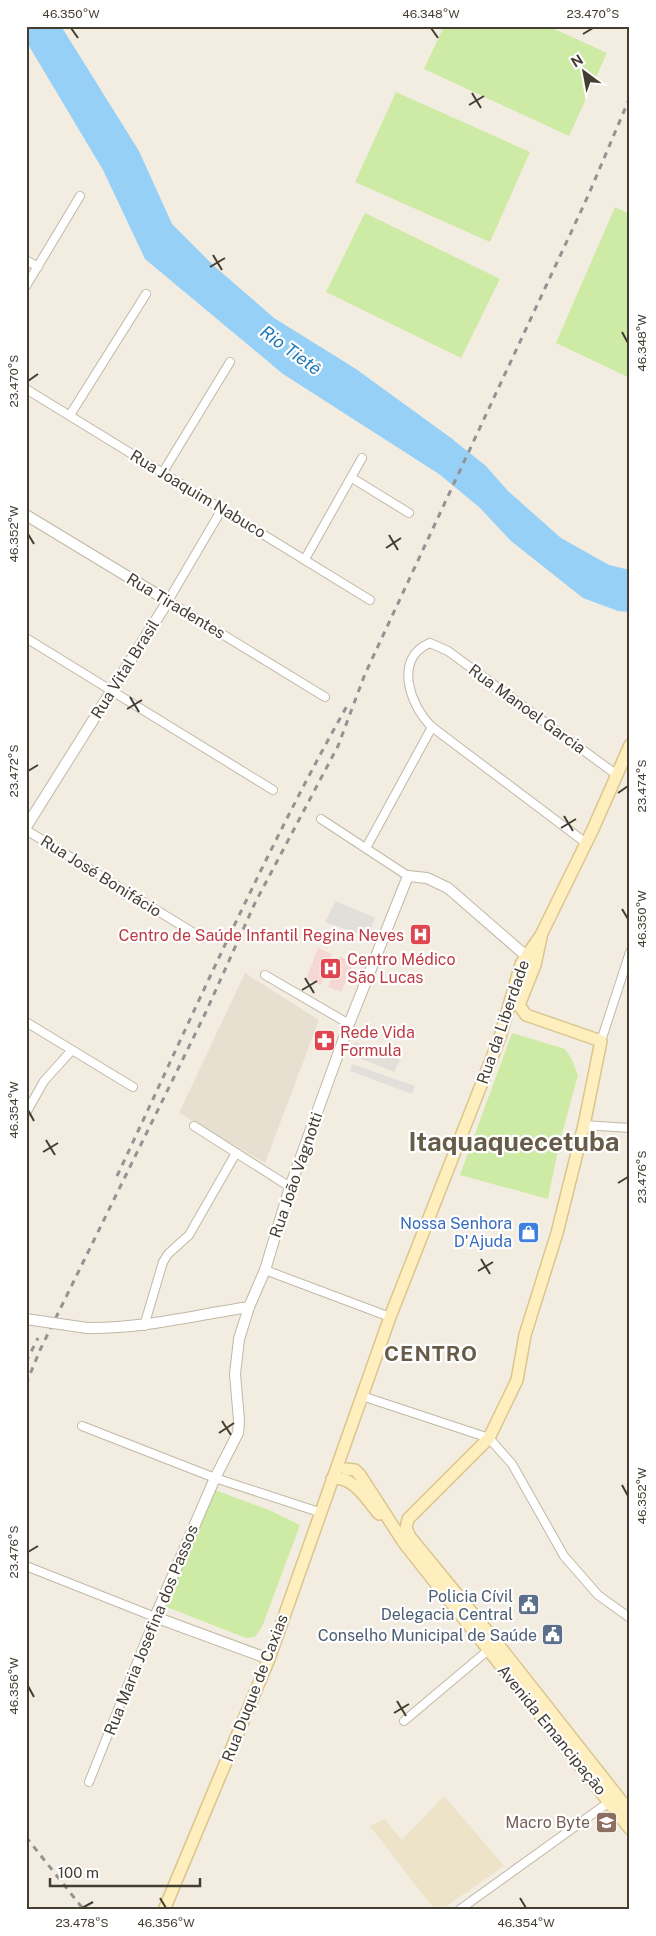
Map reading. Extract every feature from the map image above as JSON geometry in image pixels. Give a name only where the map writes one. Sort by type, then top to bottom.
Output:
[{"type":"main road","name":"Rua da Liberdade","points":[[390,1317],[440,1195],[500,1036],[525,955],[542,935],[630,746]]},
{"type":"main road","points":[[371,1490],[396,1518],[408,1519],[489,1438],[517,1380],[525,1335],[557,1233],[584,1125],[601,1042],[526,1015],[519,1005],[522,992],[535,965],[542,935]]},
{"type":"main road","points":[[522,992],[528,966],[525,955]]},
{"type":"main road","points":[[500,1036],[511,1022],[526,1015]]},
{"type":"main road","name":"Rua Duque de Caxias","points":[[164,1910],[269,1659],[319,1512],[390,1317]]},
{"type":"main road","points":[[332,1478],[346,1469],[342,1450]]},
{"type":"main road","name":"Avenida Emancipação","points":[[346,1469],[355,1470],[371,1490],[393,1528],[493,1646]]},
{"type":"main road","points":[[332,1478],[339,1477],[348,1480],[393,1528]]},
{"type":"main road","name":"Avenida Emancipação","points":[[408,1519],[406,1528],[410,1537],[614,1799],[630,1829]]},
{"type":"main road","name":"Avenida Emancipação","points":[[614,1799],[630,1812]]},
{"type":"street","points":[[26,286],[80,196]]},
{"type":"street","points":[[26,260],[38,268]]},
{"type":"street","points":[[70,416],[146,294]]},
{"type":"street","points":[[163,472],[230,362]]},
{"type":"street","name":"Rua Joaquim Nabuco","points":[[26,389],[370,600]]},
{"type":"street","points":[[305,559],[362,458]]},
{"type":"street","points":[[352,478],[409,513]]},
{"type":"street","name":"Rua Vital Brasil","points":[[26,828],[168,601],[222,509]]},
{"type":"street","name":"Rua Tiradentes","points":[[26,515],[325,697]]},
{"type":"street","points":[[26,638],[272,790]]},
{"type":"street","name":"Rua Manoel Garcia","points":[[432,727],[416,708],[410,694],[408,682],[409,669],[420,649],[430,642],[436,644],[617,775]]},
{"type":"street","points":[[366,848],[432,727],[586,843]]},
{"type":"street","points":[[321,819],[408,876],[427,878],[448,888],[525,955]]},
{"type":"street","name":"Rua José Bonifácio","points":[[26,828],[202,938]]},
{"type":"street","name":"Rua João Vagnotti","points":[[215,1478],[238,1433],[239,1420],[234,1374],[235,1356],[249,1307],[265,1270],[290,1187],[349,1024],[408,876]]},
{"type":"street","points":[[601,1042],[630,952]]},
{"type":"street","points":[[266,976],[349,1024]]},
{"type":"street","points":[[26,1022],[133,1087]]},
{"type":"street","points":[[26,1113],[44,1080],[72,1050]]},
{"type":"street","points":[[584,1125],[630,1128]]},
{"type":"street","points":[[194,1126],[290,1187]]},
{"type":"street","points":[[144,1326],[163,1262],[168,1254],[190,1234],[236,1153]]},
{"type":"street","points":[[265,1270],[390,1317]]},
{"type":"street","points":[[26,1319],[87,1328],[118,1329],[249,1307]]},
{"type":"street","points":[[362,1396],[489,1438],[512,1464],[564,1556],[598,1595],[630,1618]]},
{"type":"street","points":[[82,1426],[215,1478],[319,1512]]},
{"type":"street","name":"Rua Maria Josefina dos Passos","points":[[89,1782],[154,1616],[215,1478]]},
{"type":"street","points":[[26,1566],[269,1659]]},
{"type":"street","points":[[404,1720],[493,1646]]},
{"type":"street","points":[[459,1910],[614,1799]]},
{"type":"shaded area","points":[[336,901],[375,918],[368,937],[325,922]]},
{"type":"shaded area","name":"Centro Médico São Lucas","points":[[318,948],[332,954],[330,961],[335,964],[340,957],[354,962],[341,992],[328,987],[332,976],[325,972],[321,985],[306,979]]},
{"type":"shaded area","points":[[245,973],[319,1020],[265,1163],[179,1113]]},
{"type":"shaded area","points":[[355,1042],[400,1060],[394,1072],[349,1054]]},
{"type":"shaded area","points":[[352,1064],[415,1086],[412,1094],[350,1071]]},
{"type":"shaded area","points":[[444,1796],[504,1866],[441,1910],[435,1910],[370,1826],[384,1819],[402,1840]]},
{"type":"green space","points":[[444,26],[548,26],[607,53],[569,136],[424,69]]},
{"type":"green space","points":[[396,92],[530,152],[490,242],[355,182]]},
{"type":"green space","points":[[615,207],[630,214],[630,378],[556,343]]},
{"type":"green space","points":[[365,213],[500,279],[461,358],[326,292]]},
{"type":"green space","points":[[512,1033],[565,1049],[578,1075],[559,1145],[548,1199],[460,1175]]},
{"type":"green space","points":[[215,1490],[269,1510],[300,1525],[262,1627],[255,1637],[246,1638],[164,1606]]},
{"type":"water","name":"Rio Tietê","points":[[26,26],[61,26],[139,151],[172,224],[213,265],[274,318],[356,369],[451,438],[486,466],[508,491],[561,538],[609,565],[630,570],[630,612],[618,611],[583,598],[511,541],[479,507],[439,474],[283,374],[145,259],[103,170],[26,41]]},
{"type":"railway","points":[[26,1384],[40,1350],[205,1014],[255,903],[338,746],[365,674],[588,196],[630,97]]},
{"type":"railway","points":[[117,1176],[257,879],[316,762],[348,704]]},
{"type":"railway","points":[[26,1362],[38,1338]]},
{"type":"railway","points":[[26,1837],[84,1910]]},
{"type":"place","name":"Centro de Saúde Infantil Regina Neves","points":[[420,935]]},
{"type":"place","name":"Centro Médico São Lucas","points":[[331,968]]},
{"type":"place","name":"Rede Vida Formula","points":[[324,1041]]},
{"type":"place","name":"Nossa Senhora D'Ajuda","points":[[528,1232]]},
{"type":"place","name":"Policia Cívil Delegacia Central","points":[[529,1605]]},
{"type":"place","name":"Conselho Municipal de Saúde","points":[[553,1635]]},
{"type":"place","name":"Macro Byte","points":[[606,1822]]},
{"type":"district","name":"Itaquaquecetuba","points":[[514,1141]]},
{"type":"district","name":"CENTRO","points":[[431,1353]]}]
